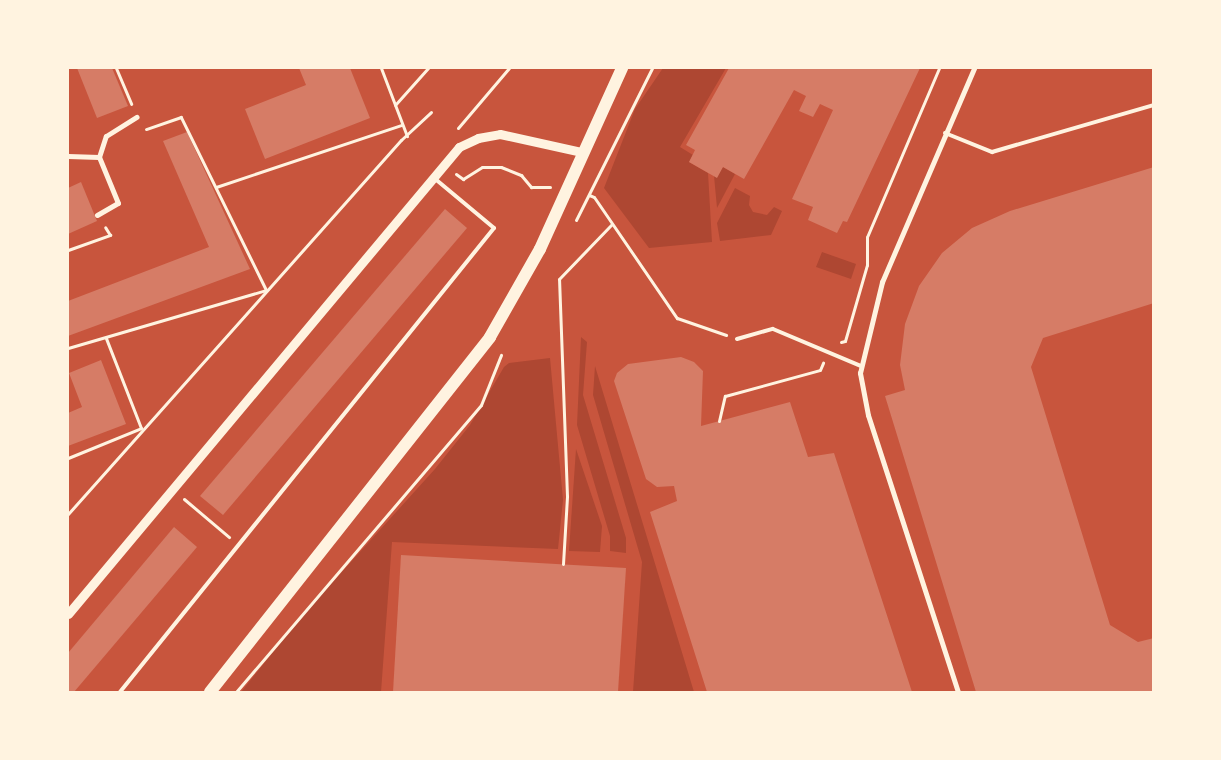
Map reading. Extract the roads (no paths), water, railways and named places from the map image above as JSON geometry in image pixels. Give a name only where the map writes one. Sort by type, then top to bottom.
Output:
[{"type":"main road","points":[[210,692],[490,336],[540,249],[582,152],[622,68]]},
{"type":"street","points":[[958,692],[868,415],[861,366],[882,282],[974,68]]},
{"type":"street","points":[[97,215],[118,202],[99,157],[106,136],[136,118]]},
{"type":"street","points":[[68,614],[171,487],[459,147],[478,138],[500,134],[582,152]]},
{"type":"street","points":[[68,156],[99,157]]},
{"type":"lane","points":[[945,133],[992,152],[1154,105]]},
{"type":"lane","points":[[120,692],[494,228],[433,177]]},
{"type":"lane","points":[[737,339],[773,330],[861,366]]}]
